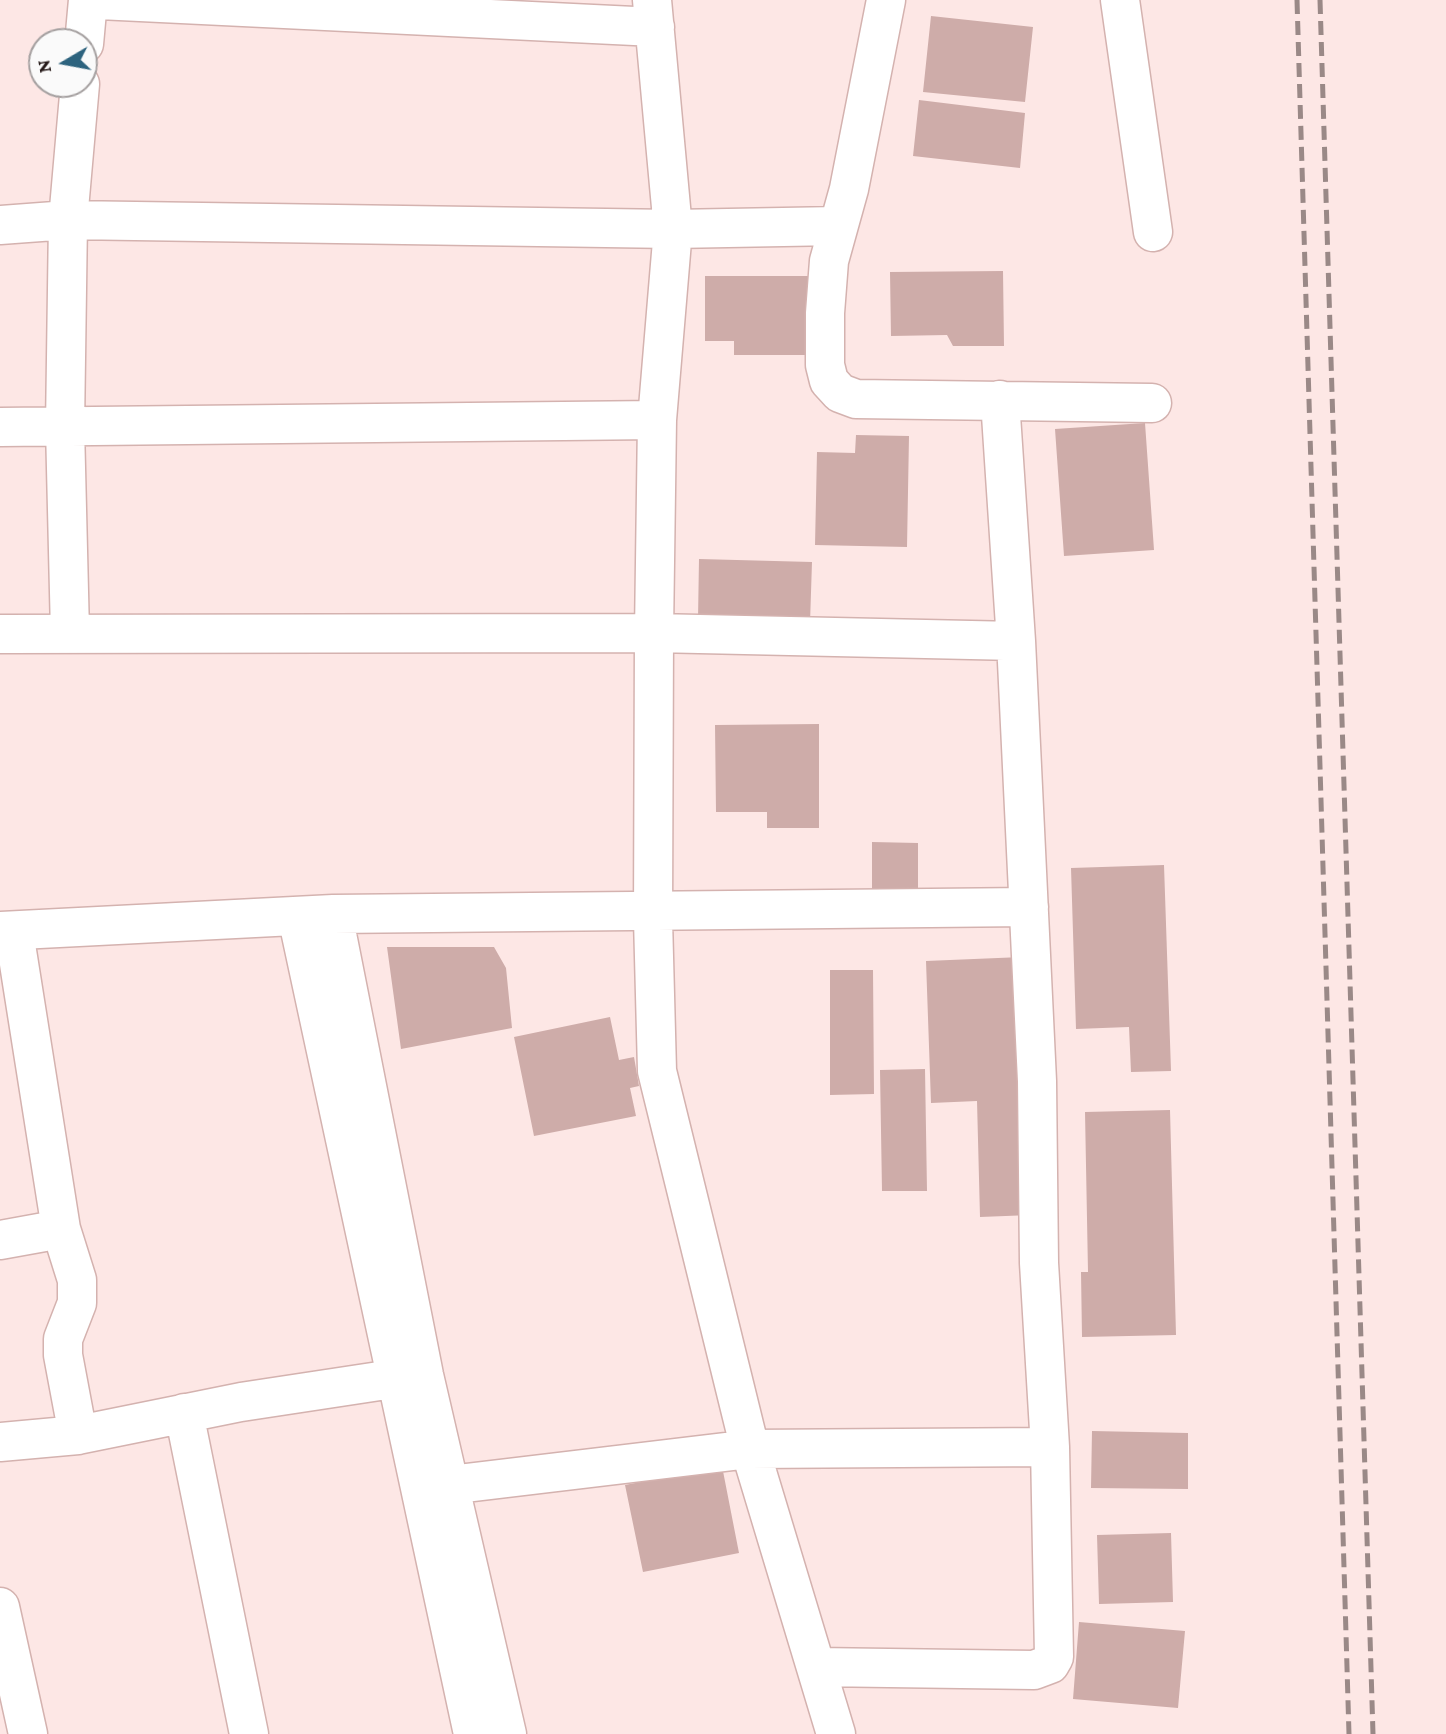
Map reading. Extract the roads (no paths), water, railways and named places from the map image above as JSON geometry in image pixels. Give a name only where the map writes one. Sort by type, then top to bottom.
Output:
[{"type":"street","points":[[85,28],[88,0]]},
{"type":"street","points":[[99,0],[654,14],[673,229],[657,420],[654,634],[657,1071],[750,1449],[836,1734]]},
{"type":"street","points":[[886,0],[849,189],[829,261],[825,365],[829,381],[840,393],[856,399],[1152,403]]},
{"type":"street","points":[[1120,0],[1153,232]]},
{"type":"street","points":[[70,634],[65,427],[68,220],[79,98]]},
{"type":"street","points":[[0,225],[68,220],[673,229],[838,226]]},
{"type":"street","points":[[816,1667],[1034,1670],[1050,1664],[1054,1657],[1049,1447],[1039,1263],[1037,1080],[1016,641],[1000,400]]},
{"type":"street","points":[[0,427],[657,420]]},
{"type":"street","points":[[0,634],[654,634],[1016,641]]},
{"type":"street","points":[[78,1435],[63,1339],[79,1291],[61,1229],[7,932],[315,915],[1029,906]]},
{"type":"street","points":[[315,915],[433,1487],[473,1734]]},
{"type":"street","points":[[0,1240],[61,1229]]},
{"type":"street","points":[[0,1442],[78,1435],[184,1413],[410,1377]]},
{"type":"street","points":[[184,1413],[249,1734]]},
{"type":"street","points":[[433,1487],[750,1449],[1049,1447]]},
{"type":"street","points":[[433,1487],[507,1734]]},
{"type":"street","points":[[0,1607],[28,1734]]},
{"type":"railway","points":[[1297,0],[1349,1734]]},
{"type":"railway","points":[[1320,0],[1373,1734]]}]
